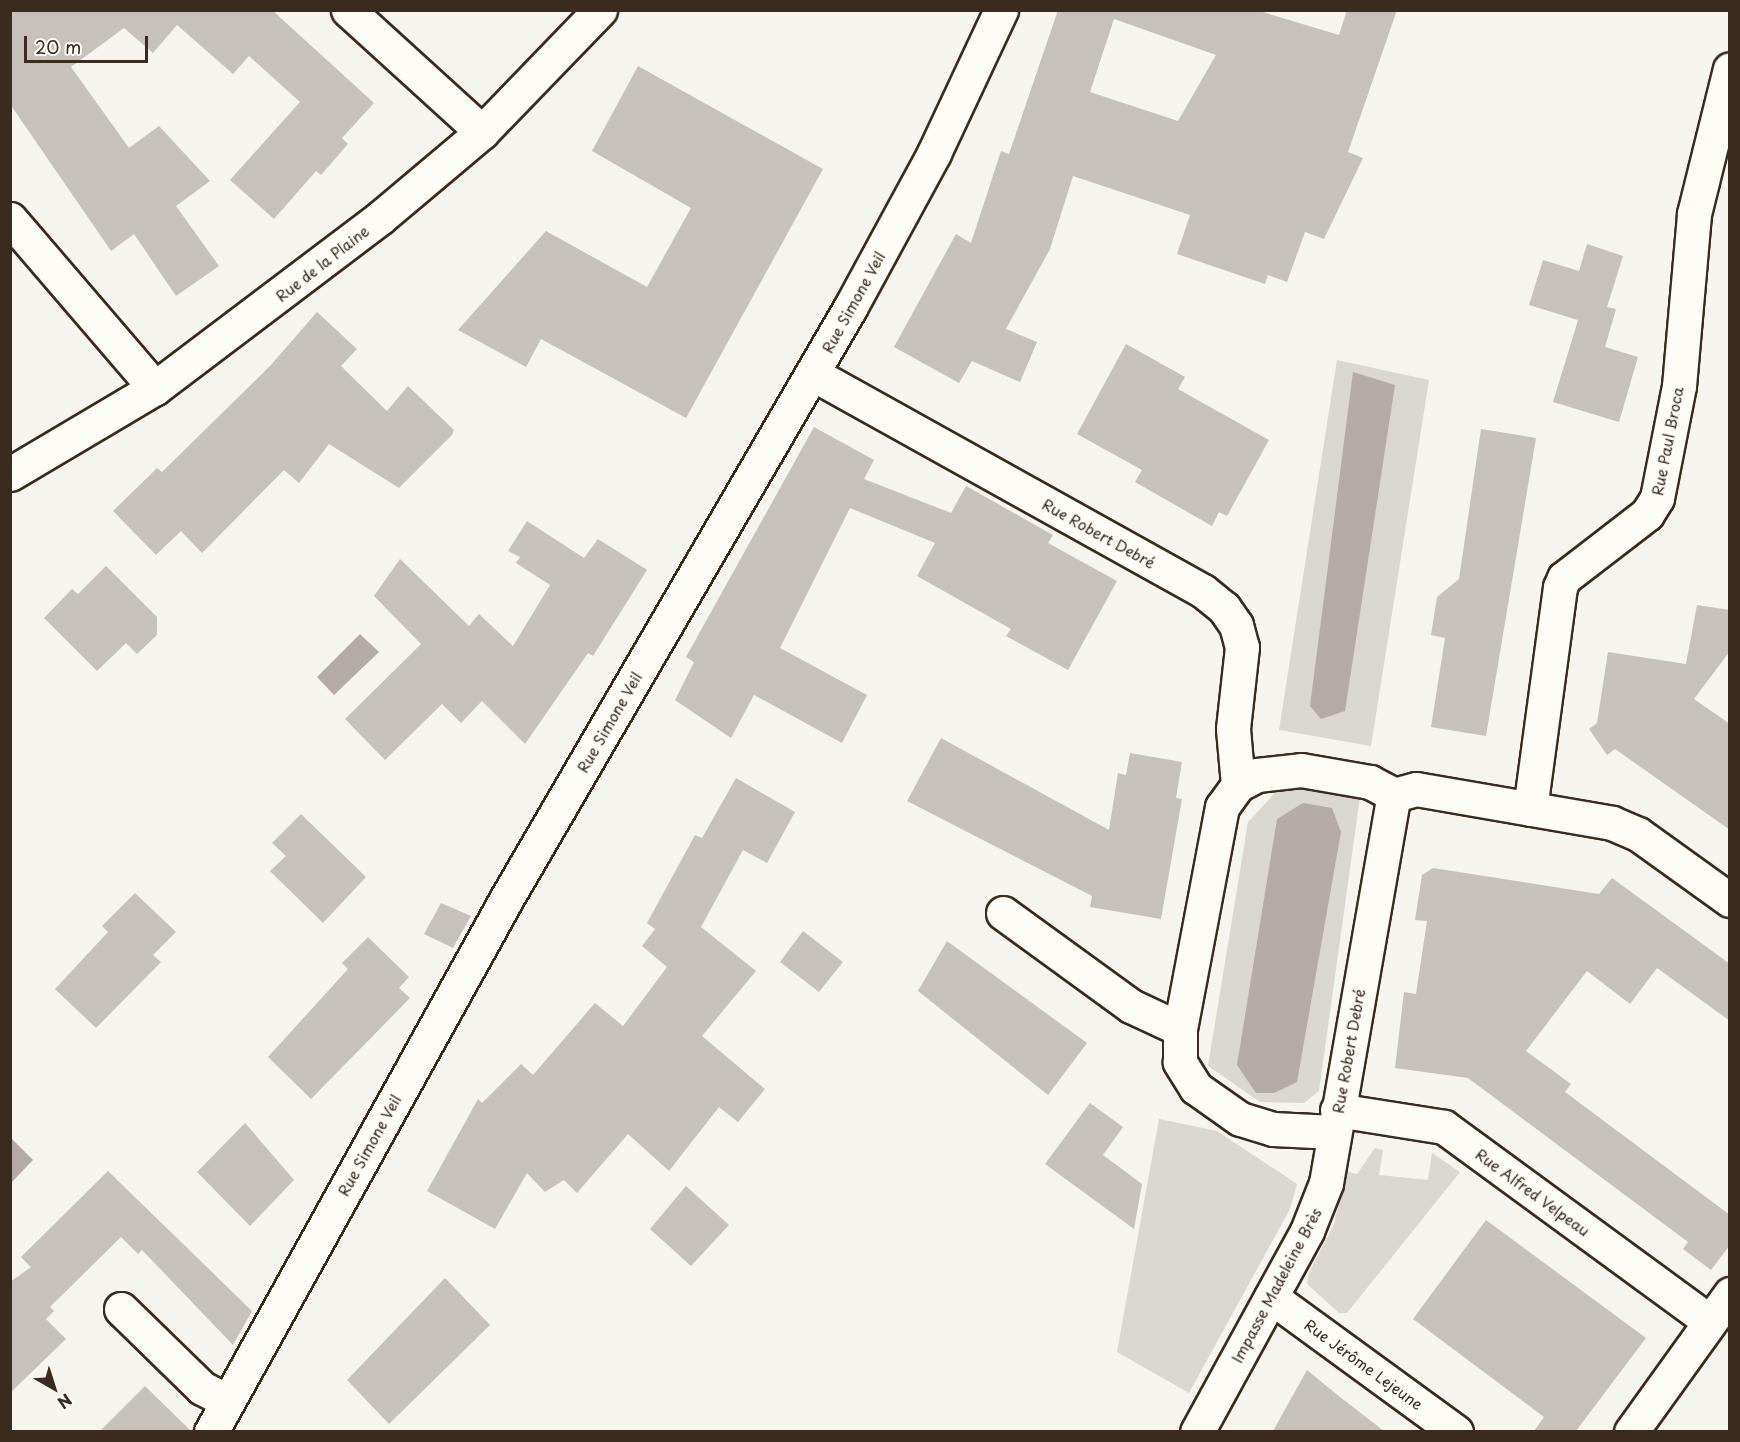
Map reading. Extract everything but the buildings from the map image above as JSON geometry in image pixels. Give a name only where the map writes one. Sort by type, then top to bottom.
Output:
[{"type":"street","points":[[348,10],[482,132]]},
{"type":"street","name":"Rue de la Plaine","points":[[10,474],[155,388],[381,217],[482,132],[600,10]]},
{"type":"street","name":"Rue Simone Veil","points":[[211,1431],[508,896],[813,374],[934,153],[1001,10]]},
{"type":"street","name":"Rue Paul Broca","points":[[1530,809],[1560,587],[1564,578],[1647,514],[1658,498],[1679,386],[1694,214],[1730,69]]},
{"type":"street","points":[[10,219],[155,388]]},
{"type":"street","name":"Rue Robert Debré","points":[[813,374],[1193,586],[1224,608],[1236,625],[1242,647],[1233,729],[1238,784],[1222,807],[1180,1029],[1180,1062],[1214,1104],[1258,1127],[1335,1121],[1394,795]]},
{"type":"street","points":[[1238,784],[1257,774],[1301,770],[1370,782],[1394,795],[1416,789],[1626,827],[1730,900]]},
{"type":"street","points":[[1003,913],[1131,1006],[1180,1029]]},
{"type":"street","name":"Impasse Madeleine Brès","points":[[1197,1431],[1319,1204],[1335,1121]]},
{"type":"street","name":"Rue Alfred Velpeau","points":[[1335,1121],[1444,1127],[1709,1321]]},
{"type":"street","points":[[1631,1431],[1730,1294]]},
{"type":"street","name":"Rue Jérôme Lejeune","points":[[1271,1297],[1456,1431]]},
{"type":"street","points":[[121,1309],[202,1388],[227,1401]]},
{"type":"shaded area","points":[[1337,360],[1429,380],[1371,746],[1279,730]]},
{"type":"shaded area","points":[[1353,372],[1395,385],[1345,711],[1321,719],[1310,706]]},
{"type":"shaded area","points":[[360,634],[379,652],[334,695],[317,677]]},
{"type":"shaded area","points":[[1295,787],[1360,797],[1319,1091],[1304,1103],[1260,1102],[1208,1066],[1248,822],[1275,793]]},
{"type":"shaded area","points":[[1303,803],[1332,808],[1341,832],[1297,1082],[1274,1093],[1256,1093],[1237,1065],[1277,819]]},
{"type":"shaded area","points":[[1159,1119],[1217,1131],[1297,1184],[1290,1209],[1189,1393],[1117,1352]]},
{"type":"shaded area","points":[[10,1139],[33,1160],[11,1183]]},
{"type":"shaded area","points":[[1375,1148],[1383,1150],[1379,1175],[1428,1180],[1432,1153],[1460,1172],[1347,1313],[1339,1313],[1307,1284],[1309,1273],[1334,1224],[1346,1171],[1357,1174]]}]
